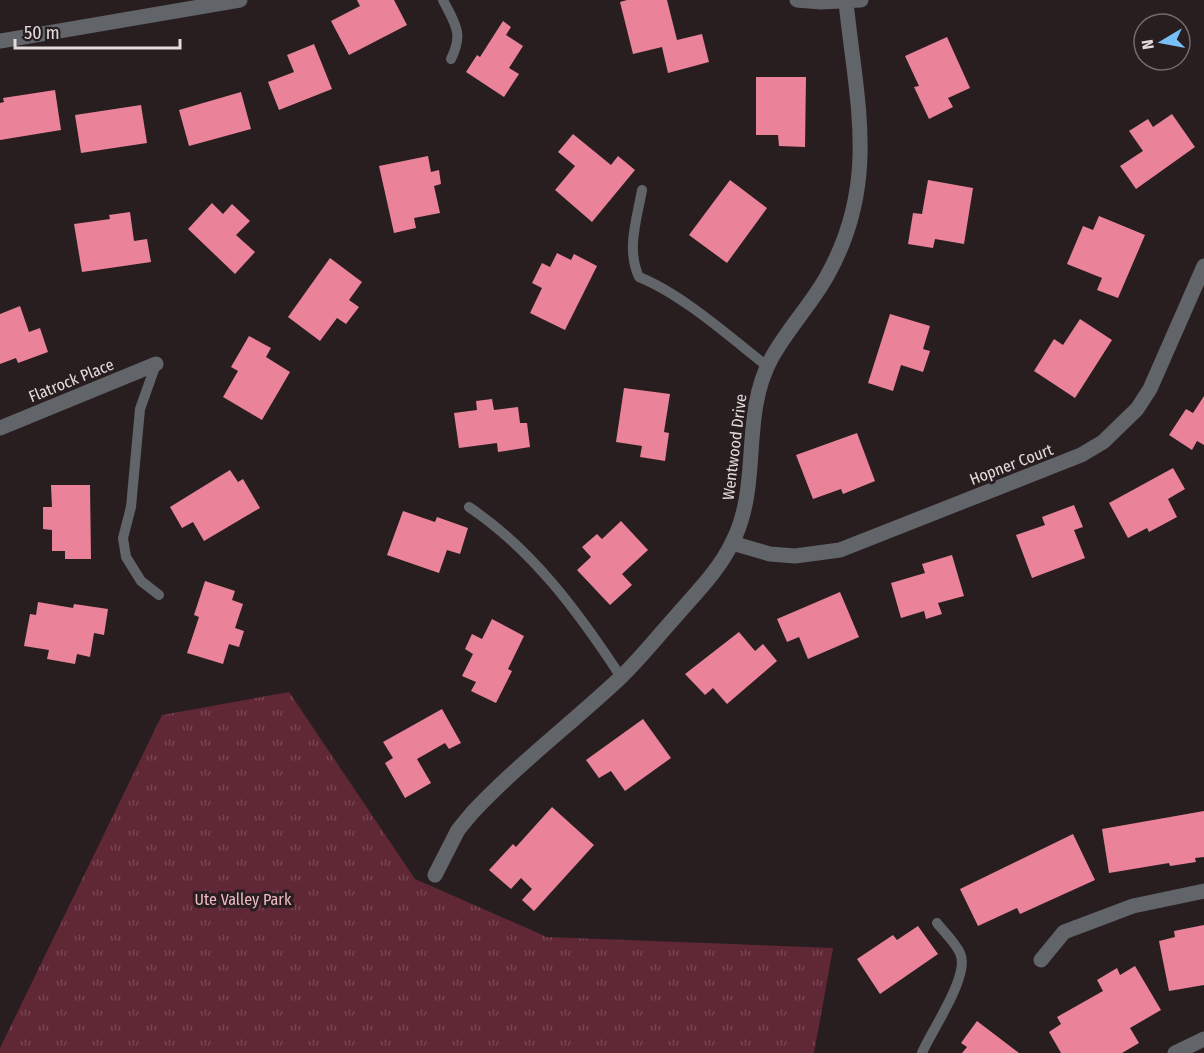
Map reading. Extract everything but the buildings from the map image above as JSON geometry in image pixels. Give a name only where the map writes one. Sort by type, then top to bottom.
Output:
[{"type":"street","points":[[0,41],[240,0]]},
{"type":"street","points":[[797,0],[854,1]]},
{"type":"street","name":"Wentwood Drive","points":[[435,875],[458,830],[486,798],[621,677],[703,585],[732,543],[745,507],[756,399],[768,367],[827,276],[850,220],[859,186],[861,129],[854,1]]},
{"type":"street","name":"Hopner Court","points":[[732,543],[770,554],[795,556],[840,550],[1081,455],[1103,442],[1137,409],[1150,389],[1204,266]]},
{"type":"street","name":"Flatrock Place","points":[[0,428],[156,364]]},
{"type":"street","points":[[1041,960],[1064,932],[1133,906],[1204,891]]},
{"type":"street","points":[[1175,1053],[1204,1039]]},
{"type":"lane","points":[[443,0],[458,31],[459,43],[451,59]]},
{"type":"lane","points":[[642,190],[632,249],[639,277],[653,282],[709,321],[768,367]]},
{"type":"lane","points":[[156,364],[140,409],[131,507],[123,538],[126,557],[141,580],[159,595]]},
{"type":"lane","points":[[469,507],[501,529],[582,616],[621,677]]},
{"type":"lane","points":[[922,1053],[957,982],[963,963],[960,953],[937,923]]},
{"type":"green space","name":"Ute Valley Park","points":[[289,692],[415,879],[547,937],[833,948],[814,1053],[0,1053],[0,1048],[162,715]]}]
